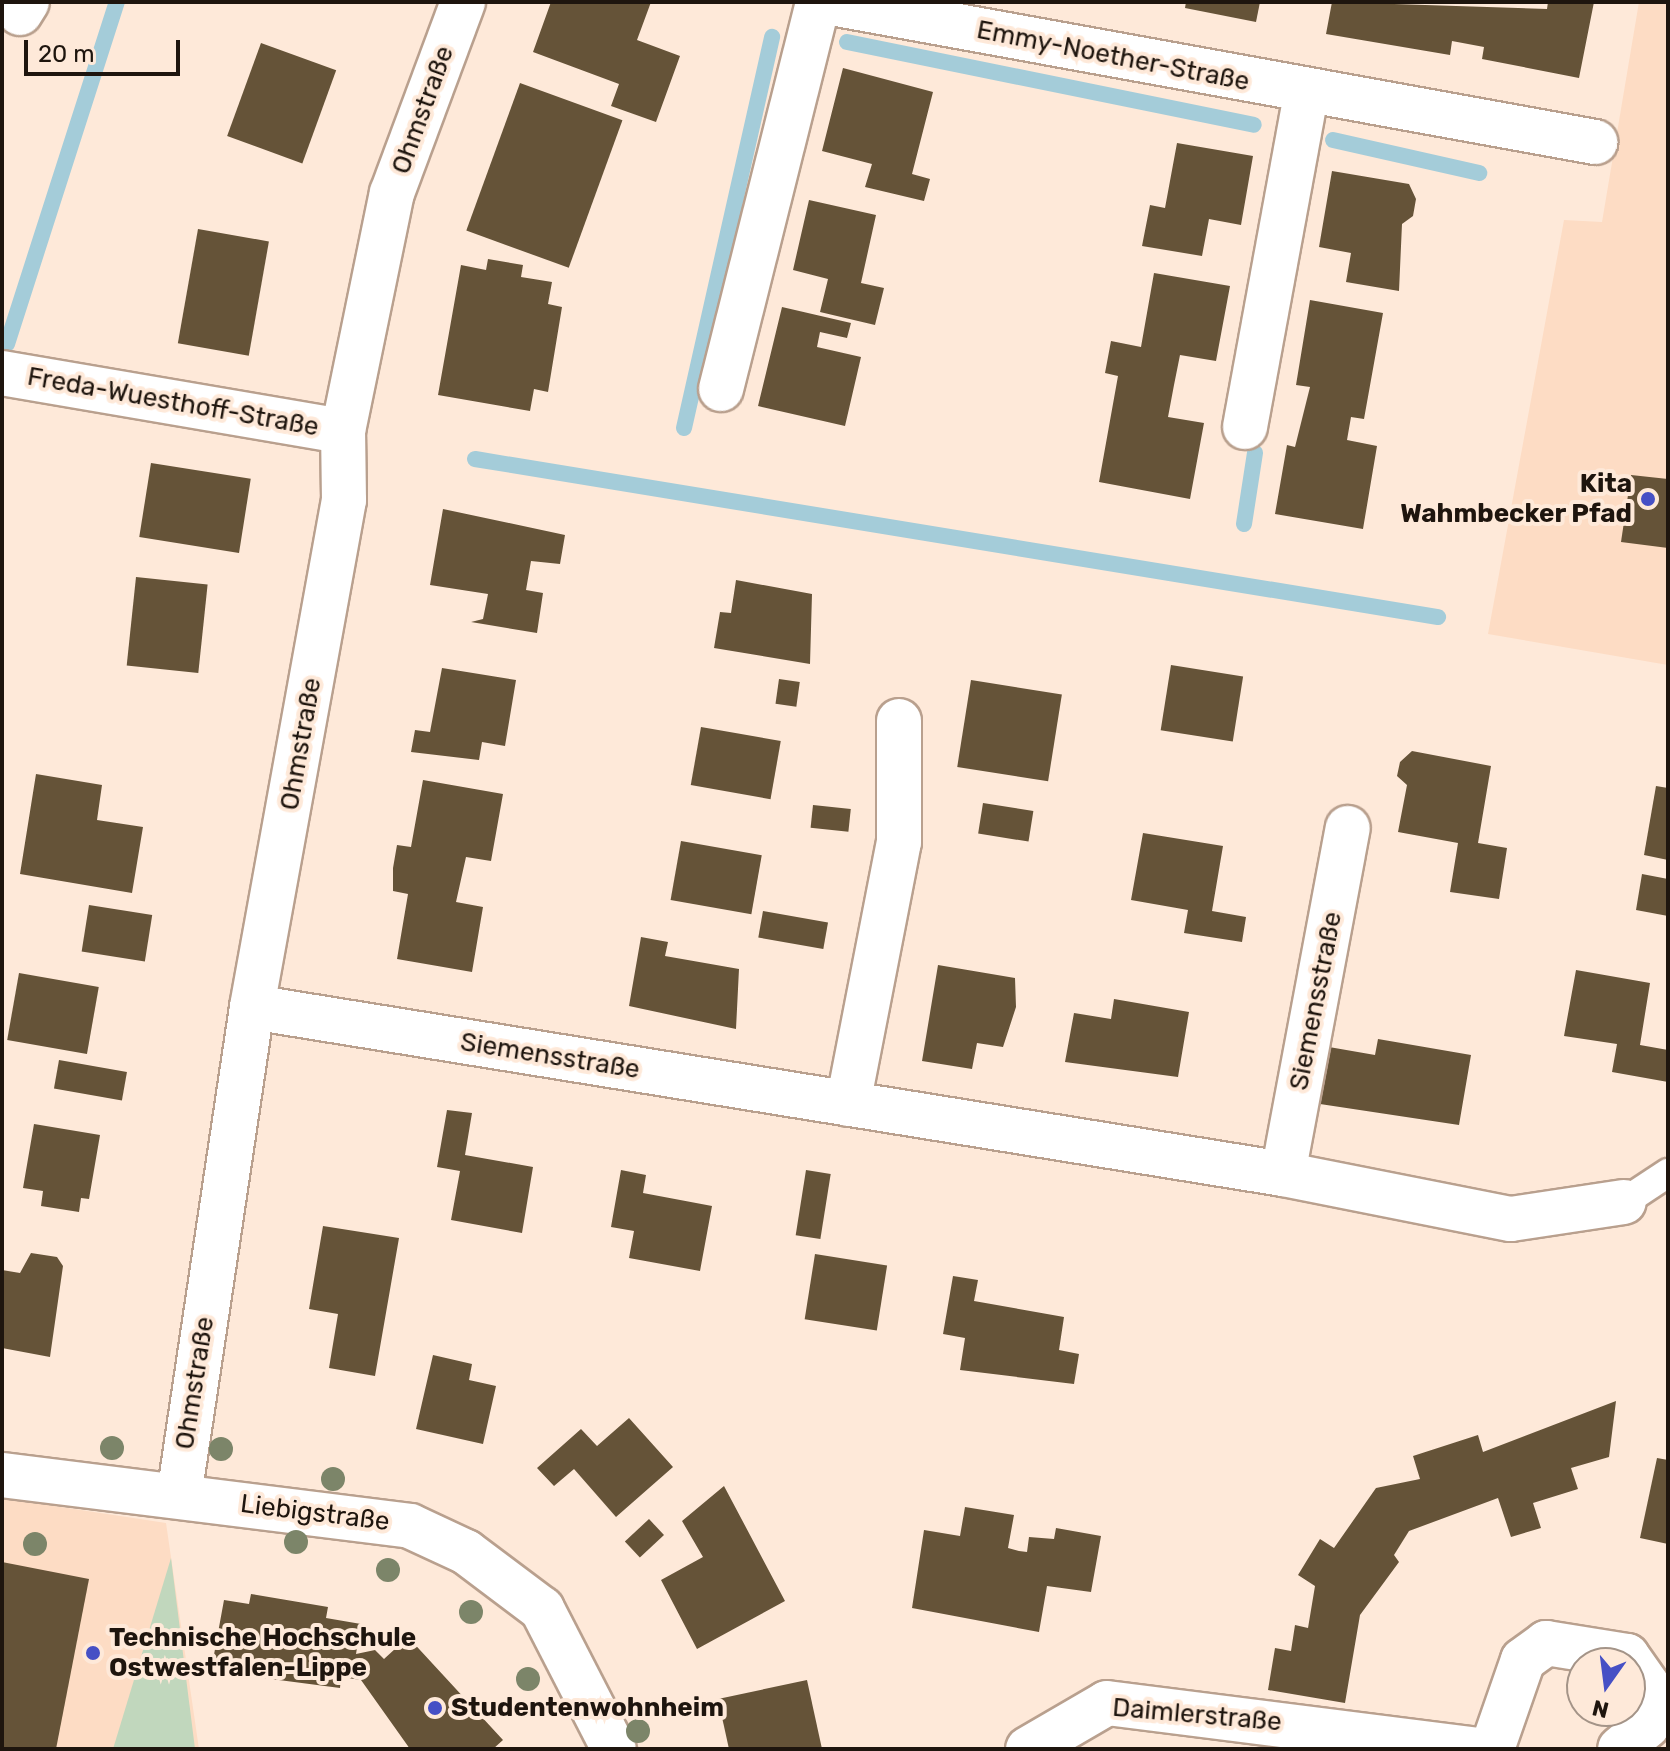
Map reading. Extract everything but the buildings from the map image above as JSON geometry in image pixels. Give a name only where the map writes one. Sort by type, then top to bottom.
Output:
[{"type":"street","name":"Ohmstraße","points":[[179,1496],[252,1007],[344,500],[343,431],[392,193],[463,2]]},
{"type":"street","points":[[721,389],[818,2]]},
{"type":"street","name":"Emmy-Noether-Straße","points":[[826,2],[1306,93],[1595,142]]},
{"type":"street","points":[[1245,427],[1306,93]]},
{"type":"street","name":"Freda-Wuesthoff-Straße","points":[[2,373],[343,431]]},
{"type":"street","points":[[848,1104],[899,842],[899,721]]},
{"type":"street","name":"Siemensstraße","points":[[1283,1174],[1348,828]]},
{"type":"street","name":"Siemensstraße","points":[[252,1007],[1283,1174],[1511,1219],[1624,1202]]},
{"type":"street","name":"Liebigstraße","points":[[2,1475],[343,1512],[410,1526],[466,1552],[542,1609],[614,1749]]},
{"type":"street","points":[[1492,1749],[1523,1660],[1546,1643],[1627,1656],[1647,1685],[1649,1706],[1647,1726],[1620,1749]]},
{"type":"street","name":"Daimlerstraße","points":[[1028,1749],[1107,1703],[1473,1749]]},
{"type":"lane","points":[[1624,1202],[1668,1173]]},
{"type":"shaded area","points":[[1639,2],[1668,2],[1668,665],[1488,634],[1564,220],[1602,222]]},
{"type":"shaded area","name":"Technische Hochschule Ostwestfalen-Lippe","points":[[2,1498],[166,1523],[199,1749],[2,1749]]},
{"type":"green space","points":[[171,1558],[195,1749],[113,1749]]},
{"type":"waterway","points":[[7,344],[117,2]]},
{"type":"waterway","points":[[684,428],[772,37]]},
{"type":"waterway","points":[[847,42],[1254,125]]},
{"type":"waterway","points":[[1333,140],[1479,173]]},
{"type":"waterway","points":[[1244,524],[1255,453]]},
{"type":"waterway","points":[[475,459],[1438,617]]},
{"type":"place","name":"Kita Wahmbecker Pfad","points":[[1648,499]]},
{"type":"place","name":"Technische Hochschule Ostwestfalen-Lippe","points":[[93,1653]]},
{"type":"place","name":"Studentenwohnheim","points":[[435,1708]]}]
